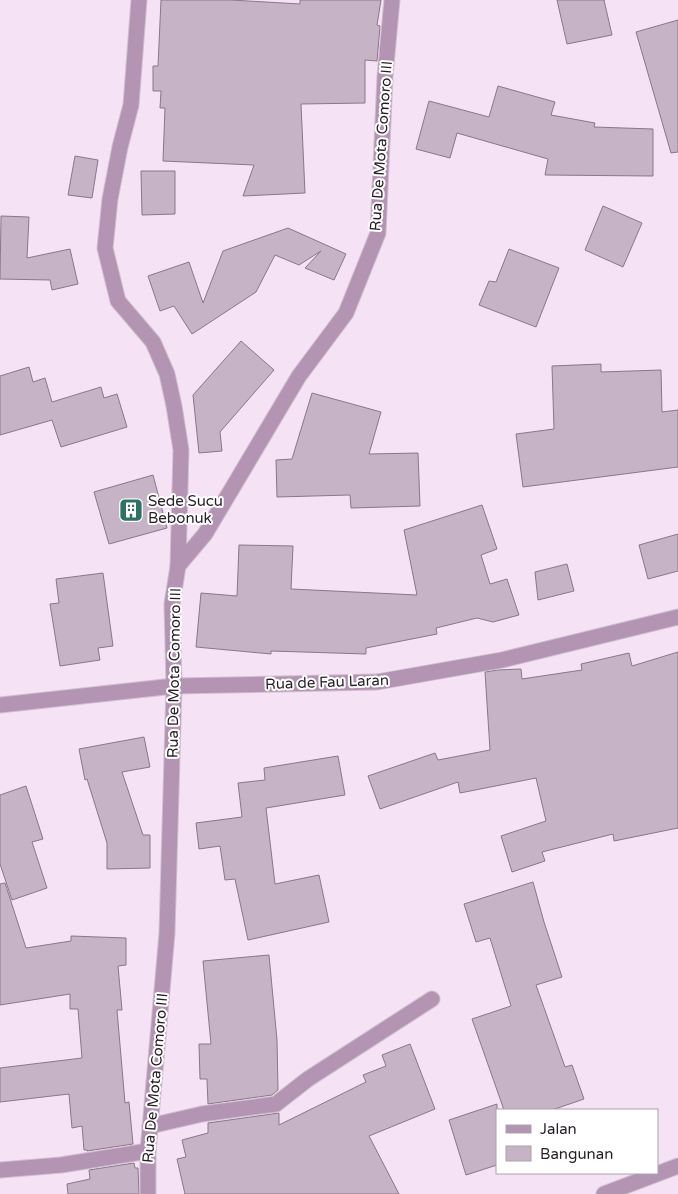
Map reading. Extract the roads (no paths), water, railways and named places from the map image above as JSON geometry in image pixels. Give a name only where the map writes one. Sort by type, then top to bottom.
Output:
[{"type":"street","points":[[139,0],[132,105],[120,147],[110,199],[105,248],[118,301],[152,342],[167,374],[181,450],[178,566]]},
{"type":"street","name":"Rua De Mota Comoro III","points":[[148,1194],[148,1151],[167,933],[174,686],[172,604],[178,566],[205,534],[299,376],[346,313],[378,233],[385,76],[392,0]]},
{"type":"street","name":"Rua de Fau Laran","points":[[0,705],[174,686],[377,682],[502,660],[678,617]]},
{"type":"street","points":[[150,1126],[202,1114],[276,1104],[308,1079],[432,999]]},
{"type":"street","points":[[0,1170],[61,1165],[148,1151]]},
{"type":"street","points":[[658,1174],[678,1166]]},
{"type":"street","points":[[604,1194],[657,1174]]},
{"type":"place","name":"Sede Sucu Bebonuk","points":[[131,510]]}]
